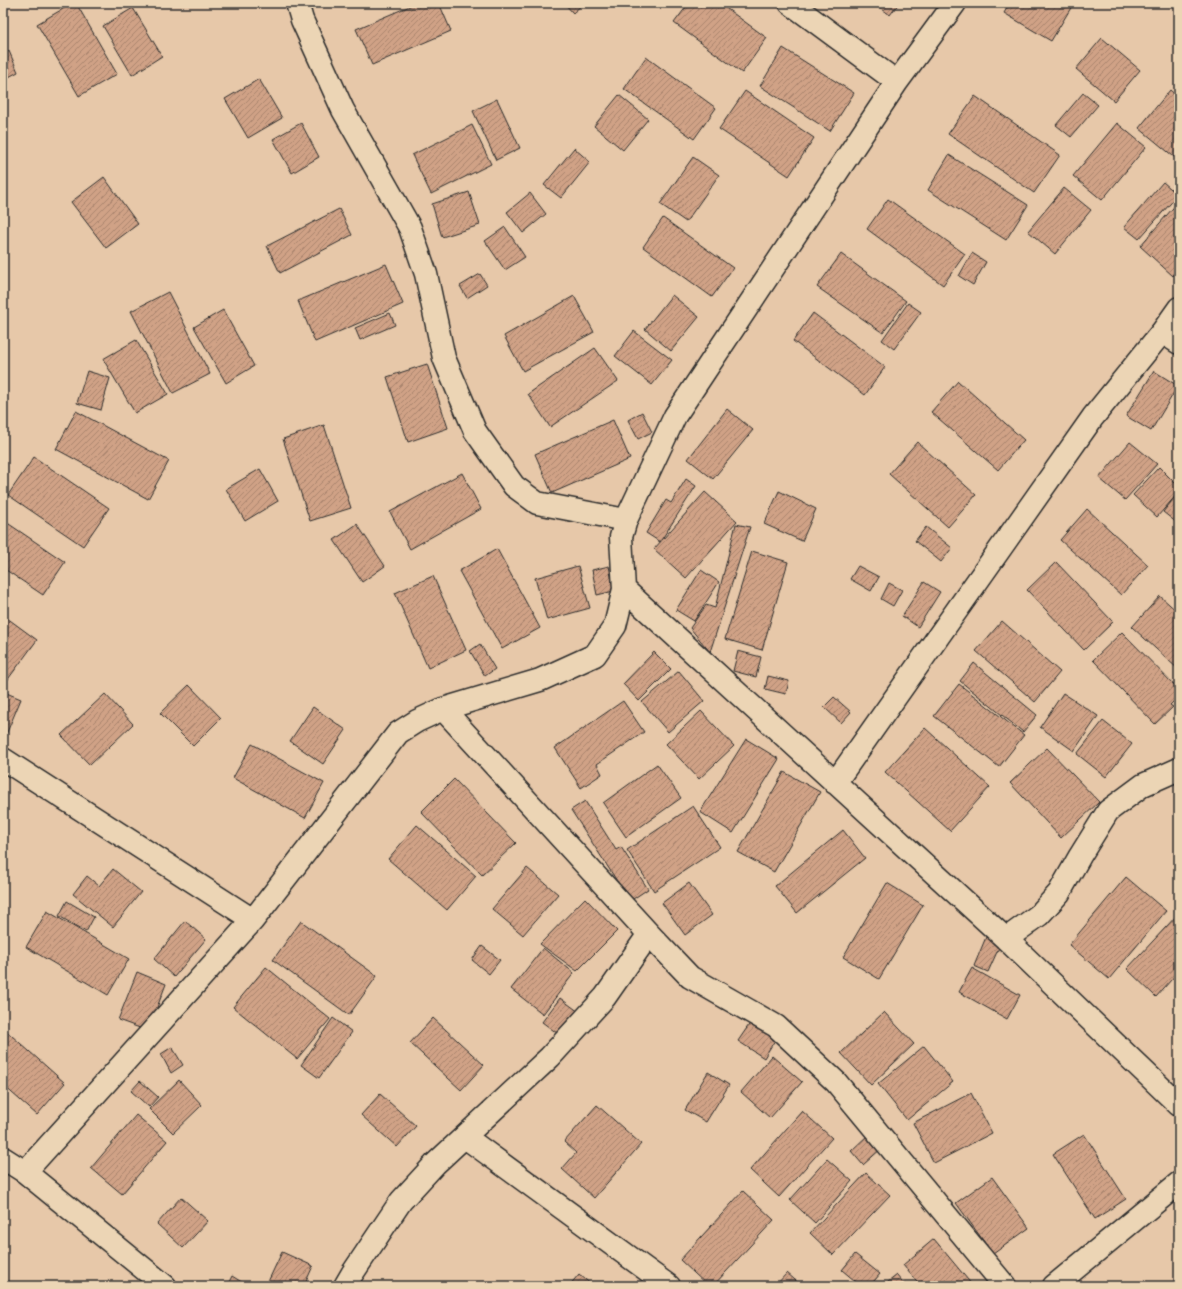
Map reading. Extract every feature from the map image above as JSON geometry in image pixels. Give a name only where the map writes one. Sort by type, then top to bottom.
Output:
[{"type":"street","points":[[297,3],[302,20],[343,110],[410,228],[426,274],[444,358],[475,431],[514,486],[537,503],[626,520]]},
{"type":"street","points":[[790,3],[897,82]]},
{"type":"street","points":[[25,1172],[253,920],[398,733],[417,721],[443,709],[540,680],[595,655],[615,626],[624,589],[621,537],[626,520],[676,416],[897,82],[955,3]]},
{"type":"street","points":[[835,783],[1093,417],[1171,338],[1179,308]]},
{"type":"street","points":[[624,589],[1006,939],[1179,1105]]},
{"type":"street","points":[[443,709],[690,977],[776,1026],[836,1082],[1005,1286]]},
{"type":"street","points":[[3,759],[253,920]]},
{"type":"street","points":[[1006,939],[1039,915],[1059,894],[1080,856],[1108,811],[1142,786],[1179,770]]},
{"type":"street","points":[[345,1286],[401,1201],[435,1164],[550,1057],[605,997],[649,934]]},
{"type":"street","points":[[464,1136],[669,1286]]},
{"type":"street","points":[[3,1158],[25,1172],[165,1286]]},
{"type":"street","points":[[1054,1286],[1179,1183]]},
{"type":"building","points":[[73,3],[76,3],[117,74],[79,96],[37,24]]},
{"type":"building","points":[[417,3],[439,3],[451,31],[372,65],[356,29]]},
{"type":"building","points":[[564,3],[584,3],[573,13]]},
{"type":"building","points":[[689,3],[719,3],[767,38],[742,73],[674,23]]},
{"type":"building","points":[[874,3],[899,3],[890,15]]},
{"type":"building","points":[[1010,3],[1067,3],[1072,6],[1051,41],[1004,13]]},
{"type":"building","points":[[133,8],[162,56],[132,75],[103,26]]},
{"type":"building","points":[[1102,38],[1140,70],[1114,101],[1076,69]]},
{"type":"building","points":[[783,48],[854,93],[830,131],[760,86]]},
{"type":"building","points":[[9,51],[18,72],[3,80],[3,54]]},
{"type":"building","points":[[646,57],[716,108],[694,139],[624,89]]},
{"type":"building","points":[[259,79],[282,118],[248,138],[225,99]]},
{"type":"building","points":[[1170,90],[1179,98],[1179,161],[1139,128]]},
{"type":"building","points":[[745,91],[814,138],[789,176],[719,129]]},
{"type":"building","points":[[1083,93],[1098,105],[1071,137],[1056,125]]},
{"type":"building","points":[[619,95],[648,119],[623,150],[594,126]]},
{"type":"building","points":[[975,96],[1060,155],[1034,193],[948,134]]},
{"type":"building","points":[[497,99],[520,148],[496,160],[473,111]]},
{"type":"building","points":[[301,123],[319,157],[292,173],[273,139]]},
{"type":"building","points":[[1117,123],[1146,147],[1102,200],[1073,176]]},
{"type":"building","points":[[472,125],[491,164],[431,194],[412,155]]},
{"type":"building","points":[[574,148],[590,162],[561,198],[544,185]]},
{"type":"building","points":[[949,155],[1028,205],[1006,240],[928,190]]},
{"type":"building","points":[[693,157],[719,175],[686,222],[660,204]]},
{"type":"building","points":[[104,177],[138,224],[106,248],[71,202]]},
{"type":"building","points":[[1163,182],[1178,195],[1139,239],[1124,227]]},
{"type":"building","points":[[1064,188],[1091,210],[1055,254],[1028,231]]},
{"type":"building","points":[[469,192],[480,225],[442,237],[432,204]]},
{"type":"building","points":[[530,193],[546,214],[523,233],[507,212]]},
{"type":"building","points":[[888,199],[965,254],[943,285],[867,229]]},
{"type":"building","points":[[1179,201],[1179,269],[1173,276],[1140,246]]},
{"type":"building","points":[[339,209],[352,235],[280,273],[267,246]]},
{"type":"building","points":[[663,218],[733,268],[712,297],[643,247]]},
{"type":"building","points":[[505,227],[525,257],[505,270],[485,241]]},
{"type":"building","points":[[972,253],[986,262],[973,285],[959,276]]},
{"type":"building","points":[[841,254],[906,301],[883,333],[817,287]]},
{"type":"building","points":[[386,264],[403,304],[315,342],[298,301]]},
{"type":"building","points":[[480,274],[487,285],[467,298],[460,286]]},
{"type":"building","points":[[168,292],[210,374],[173,393],[131,311]]},
{"type":"building","points":[[672,295],[699,317],[671,351],[645,329]]},
{"type":"building","points":[[574,296],[594,332],[523,371],[504,336]]},
{"type":"building","points":[[908,303],[921,312],[894,349],[882,340]]},
{"type":"building","points":[[223,310],[254,366],[226,383],[194,327]]},
{"type":"building","points":[[390,313],[395,325],[360,340],[355,328]]},
{"type":"building","points":[[813,313],[885,367],[865,395],[793,341]]},
{"type":"building","points":[[634,331],[672,360],[652,385],[615,356]]},
{"type":"building","points":[[136,340],[168,394],[135,413],[103,359]]},
{"type":"building","points":[[595,348],[618,381],[550,427],[528,394]]},
{"type":"building","points":[[427,364],[448,428],[408,442],[387,377]]},
{"type":"building","points":[[87,371],[110,378],[101,410],[77,403]]},
{"type":"building","points":[[1154,371],[1178,386],[1151,431],[1126,416]]},
{"type":"building","points":[[958,381],[1024,440],[998,470],[931,412]]},
{"type":"building","points":[[727,409],[753,430],[713,479],[688,459]]},
{"type":"building","points":[[76,411],[169,461],[148,499],[56,449]]},
{"type":"building","points":[[642,412],[652,432],[638,439],[628,420]]},
{"type":"building","points":[[613,420],[630,459],[552,493],[535,454]]},
{"type":"building","points":[[324,425],[351,508],[310,521],[283,439]]},
{"type":"building","points":[[917,442],[976,495],[948,527],[889,474]]},
{"type":"building","points":[[1130,442],[1157,464],[1125,500],[1099,478]]},
{"type":"building","points":[[34,457],[109,508],[83,546],[8,495]]},
{"type":"building","points":[[1159,467],[1179,487],[1179,492],[1157,517],[1133,495]]},
{"type":"building","points":[[260,469],[278,501],[245,521],[226,489]]},
{"type":"building","points":[[462,473],[481,509],[410,549],[390,512]]},
{"type":"building","points":[[686,479],[696,486],[660,542],[646,533],[666,500],[671,503]]},
{"type":"building","points":[[779,491],[816,509],[802,541],[764,524]]},
{"type":"building","points":[[705,492],[737,521],[686,578],[654,549]]},
{"type":"building","points":[[1178,493],[1179,521],[1177,523],[1163,512]]},
{"type":"building","points":[[1087,509],[1148,565],[1121,595],[1060,540]]},
{"type":"building","points":[[6,522],[65,562],[43,595],[3,568],[3,527]]},
{"type":"building","points":[[357,524],[385,566],[362,582],[334,540]]},
{"type":"building","points":[[736,524],[750,527],[710,652],[690,628],[706,605],[715,608]]},
{"type":"building","points":[[926,527],[952,548],[941,562],[915,541]]},
{"type":"building","points":[[497,549],[540,628],[502,649],[459,571]]},
{"type":"building","points":[[752,551],[788,562],[762,650],[725,639]]},
{"type":"building","points":[[1056,562],[1113,622],[1084,650],[1027,590]]},
{"type":"building","points":[[578,566],[590,608],[547,620],[535,578]]},
{"type":"building","points":[[609,566],[614,591],[597,595],[592,570]]},
{"type":"building","points":[[858,566],[879,577],[871,591],[850,579]]},
{"type":"building","points":[[701,570],[719,582],[694,621],[676,610]]},
{"type":"building","points":[[433,576],[466,650],[428,668],[395,593]]},
{"type":"building","points":[[924,582],[940,592],[918,627],[902,616]]},
{"type":"building","points":[[889,583],[902,590],[893,606],[881,599]]},
{"type":"building","points":[[1160,596],[1179,613],[1179,670],[1132,627]]},
{"type":"building","points":[[3,615],[37,640],[3,686]]},
{"type":"building","points":[[1002,621],[1060,672],[1035,702],[976,651]]},
{"type":"building","points":[[1122,632],[1179,690],[1179,696],[1170,705],[1173,707],[1155,724],[1093,660]]},
{"type":"building","points":[[480,644],[495,669],[485,676],[470,651]]},
{"type":"building","points":[[738,651],[761,657],[756,677],[733,671]]},
{"type":"building","points":[[654,652],[671,669],[639,701],[623,684]]},
{"type":"building","points":[[974,663],[1037,715],[1023,732],[960,681]]},
{"type":"building","points":[[679,671],[704,701],[668,732],[642,702]]},
{"type":"building","points":[[768,676],[789,681],[786,694],[765,689]]},
{"type":"building","points":[[959,684],[1024,735],[999,767],[934,716]]},
{"type":"building","points":[[189,685],[221,718],[193,746],[160,713]]},
{"type":"building","points":[[4,692],[21,699],[5,737],[3,736]]},
{"type":"building","points":[[1063,693],[1098,716],[1074,751],[1040,727]]},
{"type":"building","points":[[105,694],[133,724],[90,765],[61,735]]},
{"type":"building","points":[[834,697],[851,712],[841,723],[824,707]]},
{"type":"building","points":[[623,701],[644,732],[597,764],[602,774],[581,788],[555,748]]},
{"type":"building","points":[[313,707],[346,730],[323,764],[290,741]]},
{"type":"building","points":[[701,711],[734,746],[699,779],[666,744]]},
{"type":"building","points":[[1103,721],[1132,744],[1106,777],[1077,754]]},
{"type":"building","points":[[925,728],[990,787],[950,831],[885,772]]},
{"type":"building","points":[[746,739],[779,759],[733,833],[700,812]]},
{"type":"building","points":[[252,744],[324,783],[305,818],[233,778]]},
{"type":"building","points":[[1047,748],[1099,802],[1061,838],[1010,783]]},
{"type":"building","points":[[657,764],[681,798],[626,837],[603,803]]},
{"type":"building","points":[[784,772],[820,792],[774,872],[738,852]]},
{"type":"building","points":[[454,779],[516,843],[482,875],[421,812]]},
{"type":"building","points":[[585,801],[616,850],[621,847],[648,889],[630,901],[571,810]]},
{"type":"building","points":[[693,806],[720,847],[654,891],[627,850]]},
{"type":"building","points":[[417,825],[476,876],[447,910],[388,859]]},
{"type":"building","points":[[843,830],[865,858],[797,913],[775,886]]},
{"type":"building","points":[[527,868],[558,894],[523,935],[492,909]]},
{"type":"building","points":[[113,869],[141,892],[113,927],[73,894],[87,876],[99,886]]},
{"type":"building","points":[[1126,877],[1166,911],[1109,979],[1069,945]]},
{"type":"building","points":[[689,883],[712,915],[685,935],[662,903]]},
{"type":"building","points":[[887,883],[923,905],[879,979],[843,957]]},
{"type":"building","points":[[585,898],[617,931],[577,971],[540,944]]},
{"type":"building","points":[[67,901],[94,917],[86,932],[59,916]]},
{"type":"building","points":[[47,911],[129,959],[108,995],[26,947]]},
{"type":"building","points":[[1179,913],[1179,971],[1156,997],[1127,969]]},
{"type":"building","points":[[185,921],[206,939],[174,977],[154,959]]},
{"type":"building","points":[[301,921],[377,976],[349,1015],[273,960]]},
{"type":"building","points":[[986,937],[1001,943],[988,972],[974,966]]},
{"type":"building","points":[[482,946],[500,960],[489,974],[472,960]]},
{"type":"building","points":[[543,948],[574,973],[543,1014],[511,989]]},
{"type":"building","points":[[266,967],[330,1019],[297,1059],[233,1007]]},
{"type":"building","points":[[972,968],[1020,995],[1007,1019],[959,992]]},
{"type":"building","points":[[137,972],[166,984],[148,1031],[118,1020]]},
{"type":"building","points":[[560,998],[579,1012],[561,1036],[542,1022]]},
{"type":"building","points":[[884,1012],[914,1044],[871,1085],[841,1053]]},
{"type":"building","points":[[333,1018],[352,1032],[319,1078],[301,1065]]},
{"type":"building","points":[[433,1018],[484,1065],[461,1090],[410,1043]]},
{"type":"building","points":[[753,1019],[778,1035],[764,1058],[738,1041]]},
{"type":"building","points":[[3,1028],[65,1083],[37,1115],[3,1085]]},
{"type":"building","points":[[924,1046],[953,1082],[907,1120],[878,1084]]},
{"type":"building","points":[[172,1047],[183,1065],[171,1073],[161,1054]]},
{"type":"building","points":[[772,1056],[802,1082],[770,1118],[741,1092]]},
{"type":"building","points":[[708,1072],[729,1085],[706,1122],[685,1110]]},
{"type":"building","points":[[179,1080],[202,1105],[173,1133],[149,1109]]},
{"type":"building","points":[[140,1081],[158,1097],[149,1107],[131,1091]]},
{"type":"building","points":[[971,1093],[992,1133],[934,1163],[913,1123]]},
{"type":"building","points":[[380,1094],[416,1126],[397,1147],[361,1115]]},
{"type":"building","points":[[597,1105],[641,1144],[594,1198],[562,1169],[576,1153],[564,1142]]},
{"type":"building","points":[[802,1111],[832,1138],[779,1197],[750,1170]]},
{"type":"building","points":[[136,1115],[167,1141],[122,1194],[91,1168]]},
{"type":"building","points":[[869,1134],[882,1148],[863,1165],[851,1151]]},
{"type":"building","points":[[1084,1134],[1126,1199],[1095,1219],[1053,1154]]},
{"type":"building","points":[[827,1159],[852,1181],[815,1223],[790,1200]]},
{"type":"building","points":[[866,1173],[890,1195],[833,1255],[810,1233]]},
{"type":"building","points":[[992,1177],[1029,1228],[993,1254],[956,1203]]},
{"type":"building","points":[[743,1191],[774,1220],[713,1286],[708,1286],[680,1260]]},
{"type":"building","points":[[181,1197],[208,1221],[183,1248],[157,1224]]},
{"type":"building","points":[[934,1239],[973,1286],[920,1286],[903,1265]]},
{"type":"building","points":[[282,1252],[313,1266],[304,1286],[266,1286]]},
{"type":"building","points":[[855,1254],[880,1274],[870,1286],[861,1286],[842,1270]]},
{"type":"building","points":[[787,1273],[802,1286],[775,1286]]},
{"type":"building","points":[[579,1274],[593,1286],[569,1286]]},
{"type":"building","points":[[897,1275],[906,1286],[883,1286]]},
{"type":"building","points":[[232,1276],[248,1286],[227,1286]]}]
